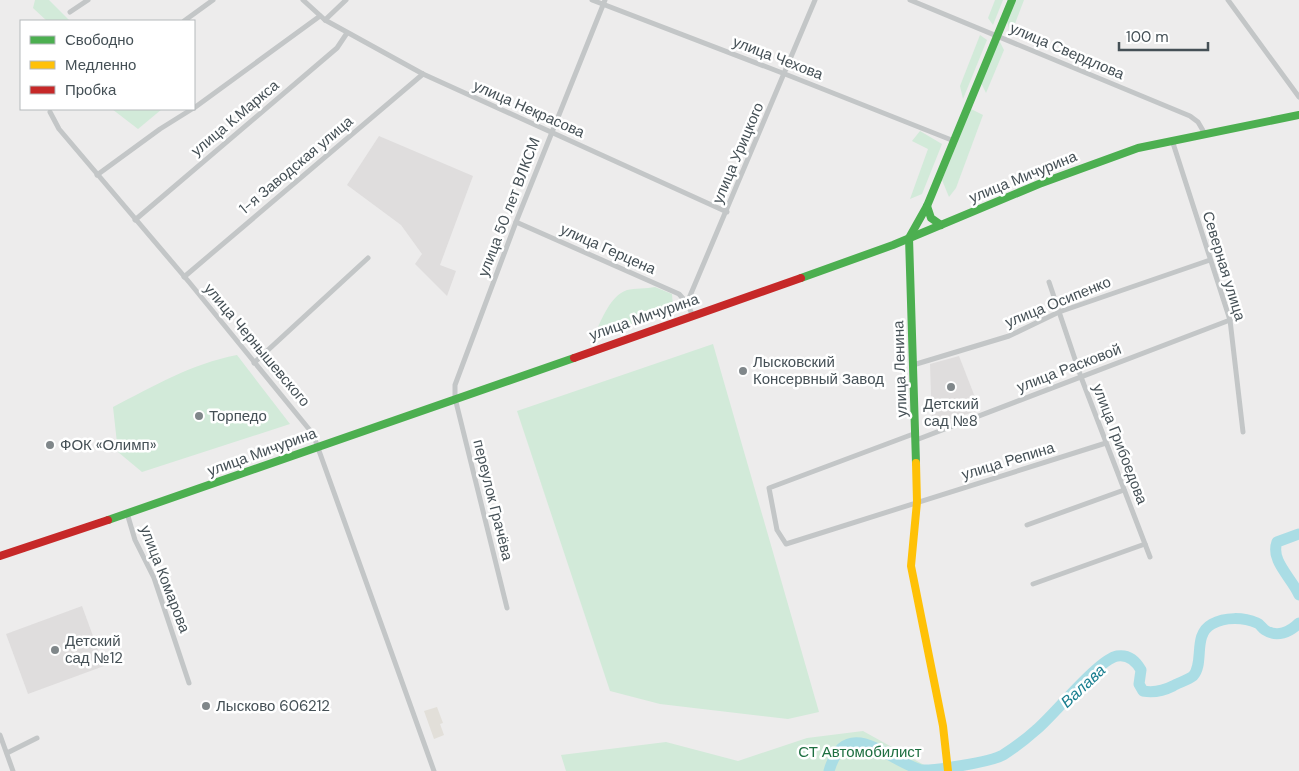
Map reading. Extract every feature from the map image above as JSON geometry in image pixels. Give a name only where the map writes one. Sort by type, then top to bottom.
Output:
[{"type":"main road","points":[[909,238],[927,206],[1012,0]]},
{"type":"main road","name":"улица Мичурина","points":[[0,556],[317,447],[909,238],[1039,184],[1138,148],[1299,115]]},
{"type":"main road","points":[[927,206],[931,218],[941,225]]},
{"type":"main road","name":"улица Ленина","points":[[909,238],[917,502],[911,566],[948,754],[948,771]]},
{"type":"street","points":[[70,12],[88,0]]},
{"type":"street","points":[[185,20],[213,0]]},
{"type":"street","name":"улица Некрасова","points":[[303,0],[320,16],[347,33],[424,74],[728,212]]},
{"type":"street","points":[[326,20],[346,0]]},
{"type":"street","name":"улица Чехова","points":[[592,0],[604,2],[954,142]]},
{"type":"street","name":"улица Урицкого","points":[[687,303],[728,212],[815,0]]},
{"type":"street","name":"улица Свердлова","points":[[910,0],[1190,116],[1198,122],[1205,134]]},
{"type":"street","points":[[1228,0],[1299,97]]},
{"type":"street","name":"улица 50 лет ВЛКСМ","points":[[455,398],[458,374],[516,222],[604,2]]},
{"type":"street","points":[[195,107],[320,16]]},
{"type":"street","name":"улица К.Маркса","points":[[135,220],[337,48],[347,33]]},
{"type":"street","name":"1-я Заводская улица","points":[[184,277],[424,74]]},
{"type":"street","points":[[97,175],[160,129],[190,110]]},
{"type":"street","name":"улица Чернышевского","points":[[50,112],[59,129],[308,426],[434,771]]},
{"type":"street","name":"Северная улица","points":[[1172,140],[1230,320],[1243,432]]},
{"type":"street","name":"улица Герцена","points":[[516,222],[679,294],[687,303]]},
{"type":"street","points":[[254,363],[368,258]]},
{"type":"street","name":"улица Осипенко","points":[[913,365],[1009,336],[1059,312],[1210,260]]},
{"type":"street","name":"улица Грибоедова","points":[[1049,282],[1081,377],[1150,558]]},
{"type":"street","points":[[687,303],[692,314]]},
{"type":"street","name":"улица Расковой","points":[[769,488],[1081,377],[1230,320]]},
{"type":"street","name":"переулок Грачёва","points":[[455,398],[507,608]]},
{"type":"street","name":"улица Репина","points":[[769,488],[777,530],[786,544],[1106,443]]},
{"type":"street","points":[[1027,525],[1124,490]]},
{"type":"street","name":"улица Комарова","points":[[127,513],[135,540],[154,578],[189,683]]},
{"type":"street","points":[[1032,584],[1145,544]]},
{"type":"street","points":[[0,735],[14,771]]},
{"type":"street","points":[[7,753],[36,738]]},
{"type":"shaded area","points":[[379,136],[473,176],[440,265],[456,271],[447,296],[415,264],[422,254],[401,225],[347,185]]},
{"type":"shaded area","name":"Детский сад №8","points":[[959,356],[980,410],[932,425],[930,364]]},
{"type":"shaded area","name":"Детский сад №12","points":[[82,606],[104,666],[28,694],[6,634]]},
{"type":"shaded area","points":[[437,707],[443,723],[440,724],[444,735],[434,739],[424,711]]},
{"type":"green space","points":[[35,0],[49,0],[69,20],[46,20],[33,8]]},
{"type":"green space","points":[[995,0],[1003,0],[993,25],[988,18]]},
{"type":"green space","points":[[1014,0],[1024,0],[1011,34],[1006,19]]},
{"type":"green space","points":[[980,35],[987,40],[963,99],[960,86]]},
{"type":"green space","points":[[999,40],[1004,50],[986,93],[981,83]]},
{"type":"green space","points":[[971,109],[983,115],[956,188],[949,197],[942,180]]},
{"type":"green space","points":[[113,110],[161,110],[138,129]]},
{"type":"green space","points":[[920,131],[942,144],[922,194],[910,199],[928,149],[912,141]]},
{"type":"green space","points":[[655,287],[672,294],[673,308],[649,312],[624,329],[592,342],[605,312],[615,298],[630,289]]},
{"type":"green space","points":[[713,344],[819,712],[788,719],[660,704],[610,691],[517,411]]},
{"type":"green space","name":"Торпедо","points":[[237,355],[290,424],[142,472],[118,452],[113,407],[188,370]]},
{"type":"green space","name":"СТ Автомобилист","points":[[863,731],[935,771],[566,771],[561,755],[666,742],[738,761],[807,738]]},
{"type":"waterway","name":"Валава","points":[[1299,534],[1277,542],[1276,549],[1279,563],[1299,595]]},
{"type":"waterway","name":"Валава","points":[[829,771],[837,754],[846,745],[857,743],[869,745],[921,770],[962,766],[997,758],[1044,723],[1088,677],[1109,659],[1117,656],[1125,656],[1132,659],[1141,670],[1139,684],[1143,691],[1158,691],[1169,688],[1193,676],[1198,664],[1202,635],[1212,624],[1228,619],[1246,620],[1252,621],[1274,634],[1279,634],[1292,629],[1299,623]]},
{"type":"traffic: fast","points":[[916,463],[909,238],[927,206],[1012,0]]},
{"type":"traffic: fast","points":[[801,278],[893,245],[1039,184],[1138,148],[1299,115]]},
{"type":"traffic: fast","points":[[927,206],[931,218],[941,225]]},
{"type":"traffic: fast","points":[[108,520],[574,358]]},
{"type":"traffic: slow","points":[[916,463],[917,502],[911,566],[943,726],[948,771]]},
{"type":"traffic: jam","points":[[574,358],[801,278]]},
{"type":"traffic: jam","points":[[0,556],[108,520]]},
{"type":"place","name":"Лысковский Консервный Завод","points":[[743,371]]},
{"type":"place","name":"Детский сад №8","points":[[951,387]]},
{"type":"place","name":"Торпедо","points":[[199,416]]},
{"type":"place","name":"ФОК «Олимп»","points":[[50,445]]},
{"type":"place","name":"Детский сад №12","points":[[55,650]]},
{"type":"place","name":"Лысково 606212","points":[[206,706]]}]
